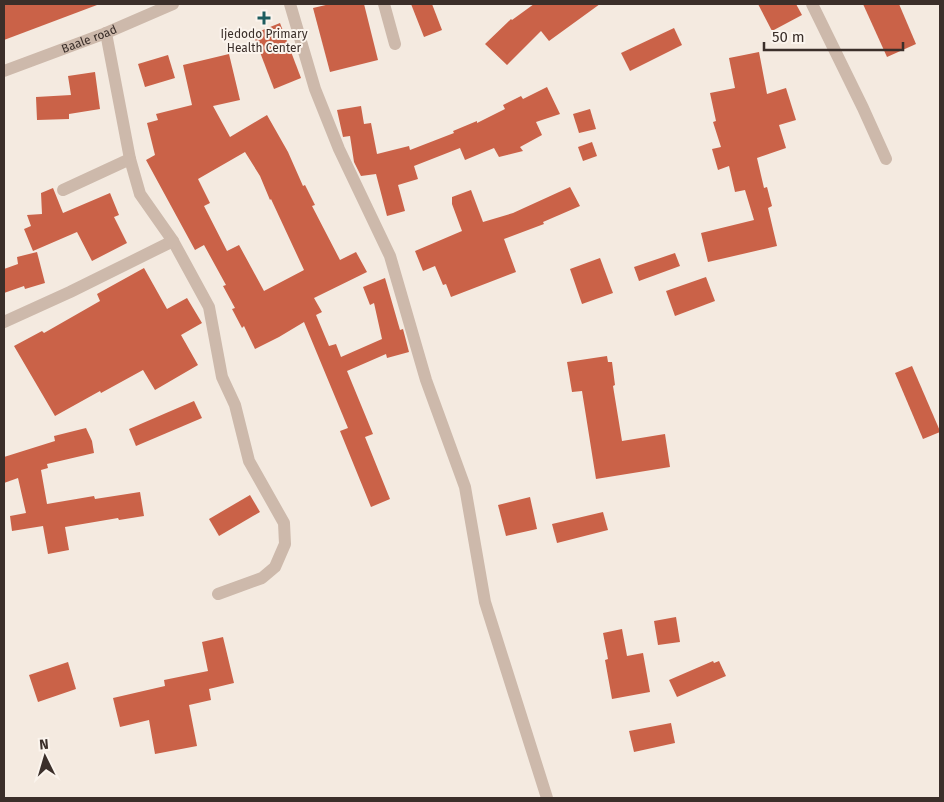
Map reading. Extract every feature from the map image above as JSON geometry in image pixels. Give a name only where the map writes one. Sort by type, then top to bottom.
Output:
[{"type":"street","name":"Baale road","points":[[4,71],[106,33],[173,4]]},
{"type":"street","points":[[290,4],[315,88],[336,140],[390,256],[426,380],[465,487],[485,602],[547,798]]},
{"type":"street","points":[[384,4],[395,44]]},
{"type":"street","points":[[812,4],[886,159]]},
{"type":"street","points":[[106,33],[130,160],[140,194],[173,241],[209,308],[222,376],[235,405],[250,461],[284,524],[285,544],[275,567],[262,578],[218,594]]},
{"type":"street","points":[[62,190],[130,160]]},
{"type":"street","points":[[4,322],[173,241]]},
{"type":"building","points":[[4,4],[97,4],[97,5],[4,40]]},
{"type":"building","points":[[330,4],[364,4],[378,60],[330,72],[313,8]]},
{"type":"building","points":[[411,4],[432,4],[442,30],[424,37]]},
{"type":"building","points":[[534,4],[600,4],[549,41],[541,31],[507,65],[485,44],[511,19]]},
{"type":"building","points":[[758,4],[796,4],[802,15],[772,31]]},
{"type":"building","points":[[863,4],[899,4],[916,44],[887,57]]},
{"type":"building","points":[[280,23],[301,78],[274,89],[253,34]]},
{"type":"building","points":[[674,28],[682,45],[630,71],[621,53]]},
{"type":"building","points":[[759,52],[767,94],[786,88],[796,120],[779,125],[786,148],[757,158],[764,188],[767,187],[772,206],[768,208],[777,246],[708,262],[701,233],[754,220],[745,190],[735,192],[729,166],[718,170],[712,149],[721,147],[713,122],[716,121],[710,93],[735,88],[729,58]]},
{"type":"building","points":[[229,54],[240,100],[213,106],[230,137],[267,115],[288,152],[303,186],[305,185],[315,205],[312,206],[340,260],[356,252],[367,272],[314,298],[322,312],[316,315],[329,346],[336,344],[341,357],[382,339],[374,303],[370,305],[363,287],[385,278],[400,330],[403,329],[409,352],[387,358],[386,354],[347,371],[373,434],[365,437],[390,499],[371,507],[340,431],[348,428],[304,322],[255,349],[244,326],[242,328],[232,309],[235,308],[223,286],[226,285],[204,245],[195,250],[146,160],[155,155],[147,123],[158,120],[156,114],[192,105],[183,65]],"holes":[[[245,152],[260,176],[304,270],[264,291],[239,245],[227,251],[204,206],[210,203],[198,179]]]},
{"type":"building","points":[[168,55],[175,78],[145,87],[138,64]]},
{"type":"building","points":[[95,72],[100,109],[69,114],[69,119],[37,120],[36,97],[71,95],[68,76]]},
{"type":"building","points":[[547,87],[560,114],[536,122],[542,135],[520,147],[523,151],[499,157],[494,148],[465,160],[460,148],[414,166],[418,179],[398,185],[405,211],[387,216],[376,174],[361,176],[354,162],[350,136],[343,137],[337,110],[361,106],[364,124],[371,123],[377,154],[409,146],[410,150],[454,133],[453,131],[477,121],[477,123],[505,109],[503,105],[521,96],[523,99]]},
{"type":"building","points":[[590,109],[596,129],[579,133],[573,114]]},
{"type":"building","points":[[592,142],[597,156],[583,161],[578,147]]},
{"type":"building","points":[[570,187],[580,206],[543,222],[544,224],[504,239],[516,272],[451,297],[446,284],[443,285],[435,266],[423,271],[415,251],[462,231],[452,204],[452,197],[471,190],[483,222],[513,213]]},
{"type":"building","points":[[53,188],[63,213],[110,193],[119,215],[114,217],[127,243],[92,261],[77,232],[33,251],[24,229],[31,226],[27,215],[42,214],[41,193]]},
{"type":"building","points":[[37,252],[45,283],[25,289],[24,286],[4,293],[4,269],[18,264],[17,257]]},
{"type":"building","points":[[675,253],[680,266],[639,281],[634,267]]},
{"type":"building","points":[[600,258],[613,293],[582,304],[570,269]]},
{"type":"building","points":[[144,268],[167,309],[187,298],[202,323],[181,335],[198,365],[155,390],[143,370],[55,416],[14,346],[42,331],[44,333],[100,301],[97,294]]},
{"type":"building","points":[[706,277],[715,301],[675,316],[666,291]]},
{"type":"building","points":[[607,356],[608,362],[612,362],[615,385],[613,386],[622,441],[665,434],[670,467],[596,479],[582,391],[572,392],[567,362]]},
{"type":"building","points":[[912,366],[940,431],[923,439],[895,373]]},
{"type":"building","points":[[194,401],[202,418],[136,446],[129,429]]},
{"type":"building","points":[[86,428],[92,441],[94,453],[47,464],[48,468],[41,470],[47,504],[94,496],[95,499],[140,492],[144,516],[119,520],[118,518],[65,527],[69,550],[48,554],[43,526],[12,531],[10,516],[26,513],[18,478],[4,483],[4,457],[55,441],[54,436]]},
{"type":"building","points":[[250,495],[260,512],[219,536],[209,519]]},
{"type":"building","points":[[530,497],[537,529],[506,536],[498,505]]},
{"type":"building","points":[[603,512],[608,530],[557,543],[552,524]]},
{"type":"building","points":[[676,617],[680,642],[658,645],[654,621]]},
{"type":"building","points":[[622,629],[627,656],[643,653],[650,692],[612,699],[605,660],[608,659],[603,633]]},
{"type":"building","points":[[223,637],[234,683],[209,689],[211,700],[189,705],[197,746],[155,754],[149,720],[120,727],[113,698],[165,686],[164,680],[208,671],[202,642]]},
{"type":"building","points":[[713,661],[714,663],[719,661],[726,676],[677,697],[669,680]]},
{"type":"building","points":[[68,662],[76,689],[38,702],[29,675]]},
{"type":"building","points":[[671,723],[675,743],[634,752],[629,731]]},
{"type":"place","name":"Ijedodo Primary Health Center","points":[[264,18]]}]
